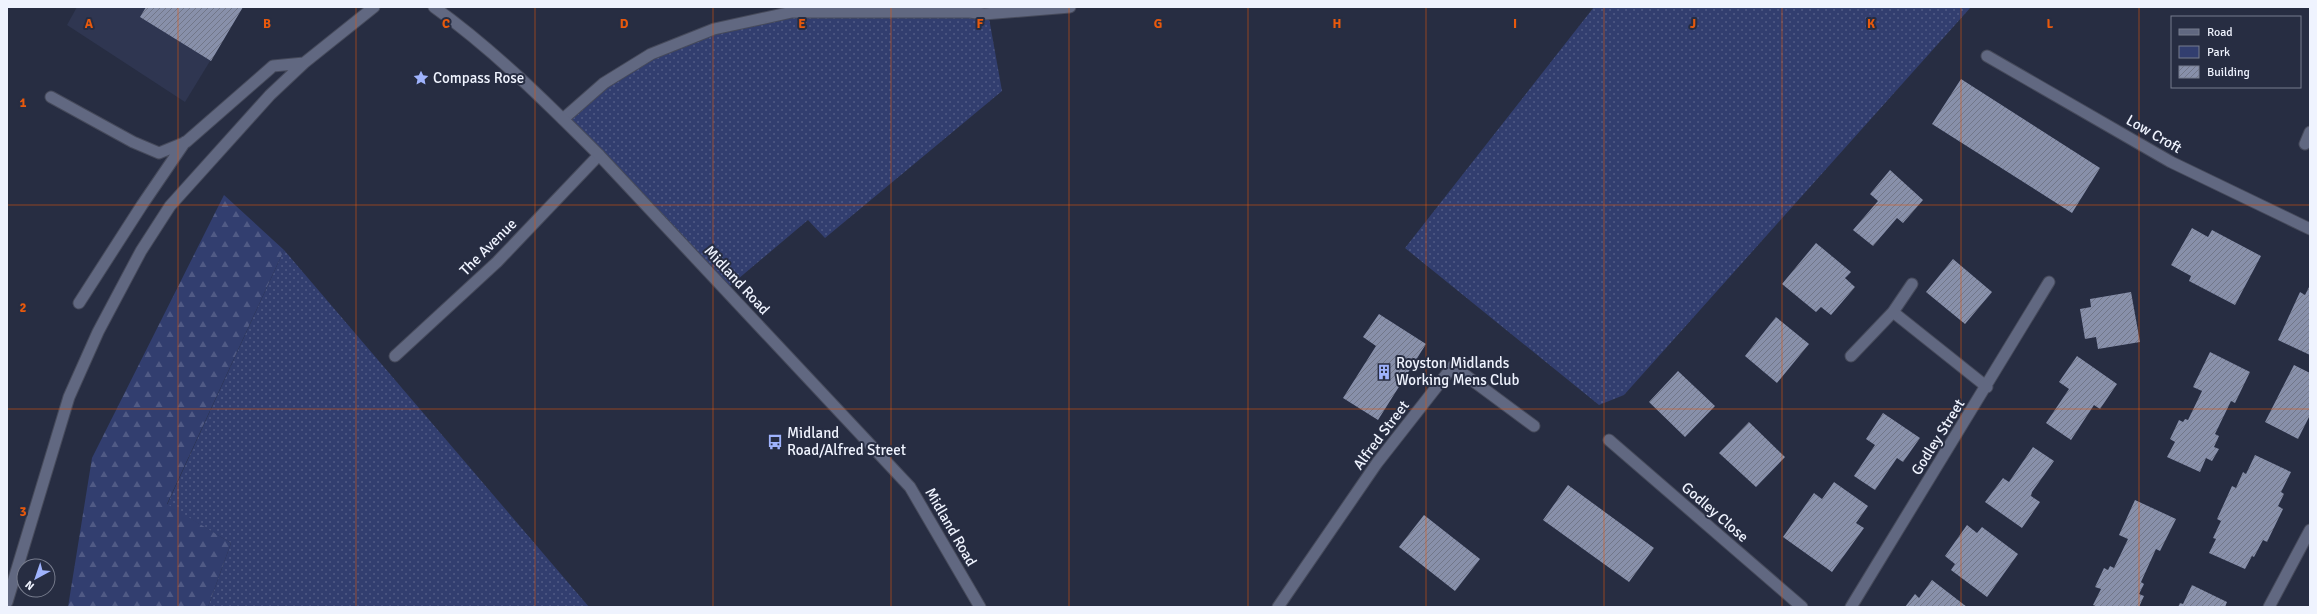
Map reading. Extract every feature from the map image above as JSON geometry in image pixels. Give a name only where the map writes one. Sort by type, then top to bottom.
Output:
[{"type":"street","points":[[7,602],[69,397],[98,332],[141,251],[170,206],[270,95],[304,63],[374,7]]},
{"type":"street","name":"Midland Road","points":[[434,7],[459,25],[563,119],[599,155],[910,487],[980,607]]},
{"type":"street","points":[[563,119],[604,83],[650,54],[714,29],[792,12],[970,12],[984,14],[1070,7]]},
{"type":"street","name":"Low Croft","points":[[1987,56],[2171,162],[2310,229]]},
{"type":"street","points":[[79,303],[142,205],[186,142],[273,66],[304,63]]},
{"type":"street","points":[[50,96],[133,142],[159,153],[186,142]]},
{"type":"street","points":[[2305,144],[2310,132]]},
{"type":"street","name":"The Avenue","points":[[395,356],[497,262],[599,155]]},
{"type":"street","name":"Godley Street","points":[[1851,607],[2049,282]]},
{"type":"street","points":[[1851,356],[1893,312],[1912,284]]},
{"type":"street","points":[[1893,312],[1986,387]]},
{"type":"street","name":"Alfred Street","points":[[1278,607],[1377,464],[1453,366],[1534,426]]},
{"type":"street","name":"Godley Close","points":[[1609,440],[1802,607]]},
{"type":"street","points":[[2269,607],[2310,530]]},
{"type":"shaded area","points":[[77,7],[243,7],[185,102],[67,25]]},
{"type":"green space","points":[[843,7],[987,7],[1002,91],[825,238],[808,220],[725,290],[563,119],[604,83],[714,29]]},
{"type":"green space","points":[[1594,7],[1971,7],[1624,395],[1599,405],[1405,248]]},
{"type":"green space","points":[[224,195],[284,250],[167,504],[231,543],[208,607],[68,607],[92,458]]},
{"type":"green space","points":[[284,250],[589,607],[208,607],[231,543],[167,505]]},
{"type":"building","points":[[146,7],[243,7],[211,61],[140,17]]},
{"type":"building","points":[[1961,79],[2100,168],[2072,213],[1932,124]]},
{"type":"building","points":[[1890,170],[1923,200],[1903,223],[1897,218],[1873,246],[1853,230],[1878,201],[1870,194]]},
{"type":"building","points":[[2192,228],[2208,237],[2212,230],[2261,256],[2235,305],[2189,281],[2191,276],[2171,265]]},
{"type":"building","points":[[1816,243],[1851,272],[1845,278],[1855,287],[1831,315],[1821,307],[1816,312],[1782,284]]},
{"type":"building","points":[[1953,259],[1992,292],[1965,324],[1926,292]]},
{"type":"building","points":[[2310,285],[2310,355],[2278,340],[2300,292],[2305,295]]},
{"type":"building","points":[[2131,292],[2140,342],[2098,349],[2096,337],[2085,339],[2080,309],[2091,307],[2090,299]]},
{"type":"building","name":"Royston Midlands Working Mens Club","points":[[1379,314],[1426,344],[1378,420],[1343,398],[1376,346],[1363,337]]},
{"type":"building","points":[[1776,317],[1809,344],[1777,383],[1745,356]]},
{"type":"building","points":[[2210,352],[2250,372],[2235,403],[2231,401],[2215,434],[2219,436],[2214,447],[2219,449],[2212,461],[2206,458],[2200,472],[2167,457],[2175,442],[2170,439],[2179,420],[2183,422],[2185,419],[2188,420],[2202,391],[2193,387]]},
{"type":"building","points":[[2077,356],[2117,384],[2100,409],[2094,405],[2071,440],[2046,423],[2069,389],[2059,382]]},
{"type":"building","points":[[2294,365],[2310,373],[2310,415],[2298,439],[2265,422]]},
{"type":"building","points":[[1678,371],[1715,406],[1685,437],[1649,402]]},
{"type":"building","points":[[1883,413],[1920,438],[1903,462],[1897,458],[1875,490],[1854,476],[1875,445],[1866,439]]},
{"type":"building","points":[[1749,422],[1785,457],[1756,487],[1719,453]]},
{"type":"building","points":[[2033,447],[2054,461],[2032,492],[2031,496],[2040,502],[2022,528],[1985,502],[2003,478],[2009,482]]},
{"type":"building","points":[[2255,455],[2291,472],[2281,492],[2284,494],[2278,506],[2283,509],[2267,542],[2263,540],[2254,557],[2252,556],[2245,569],[2209,553],[2216,539],[2213,538],[2221,521],[2217,519],[2232,486],[2236,488],[2243,472],[2246,474]]},
{"type":"building","points":[[1834,482],[1868,506],[1856,523],[1864,528],[1832,572],[1783,537],[1814,493],[1822,499]]},
{"type":"building","points":[[1568,485],[1654,548],[1629,582],[1543,520]]},
{"type":"building","points":[[2135,500],[2176,519],[2160,551],[2156,549],[2141,582],[2144,584],[2139,594],[2144,596],[2139,607],[2098,607],[2093,605],[2101,589],[2095,587],[2104,568],[2108,570],[2110,566],[2114,568],[2128,539],[2119,535]]},
{"type":"building","points":[[1424,515],[1480,559],[1455,591],[1399,547]]},
{"type":"building","points":[[1967,525],[1977,533],[1982,527],[2018,554],[1987,597],[1951,570],[1955,564],[1945,556]]},
{"type":"building","points":[[1932,580],[1967,607],[1905,607],[1915,594],[1919,598]]},
{"type":"building","points":[[2192,585],[2227,602],[2225,607],[2178,607],[2180,603],[2183,604]]},
{"type":"place","name":"Compass Rose","points":[[421,78]]},
{"type":"place","name":"Royston Midlands Working Mens Club","points":[[1384,372]]},
{"type":"place","name":"Midland Road/Alfred Street","points":[[775,442]]}]
